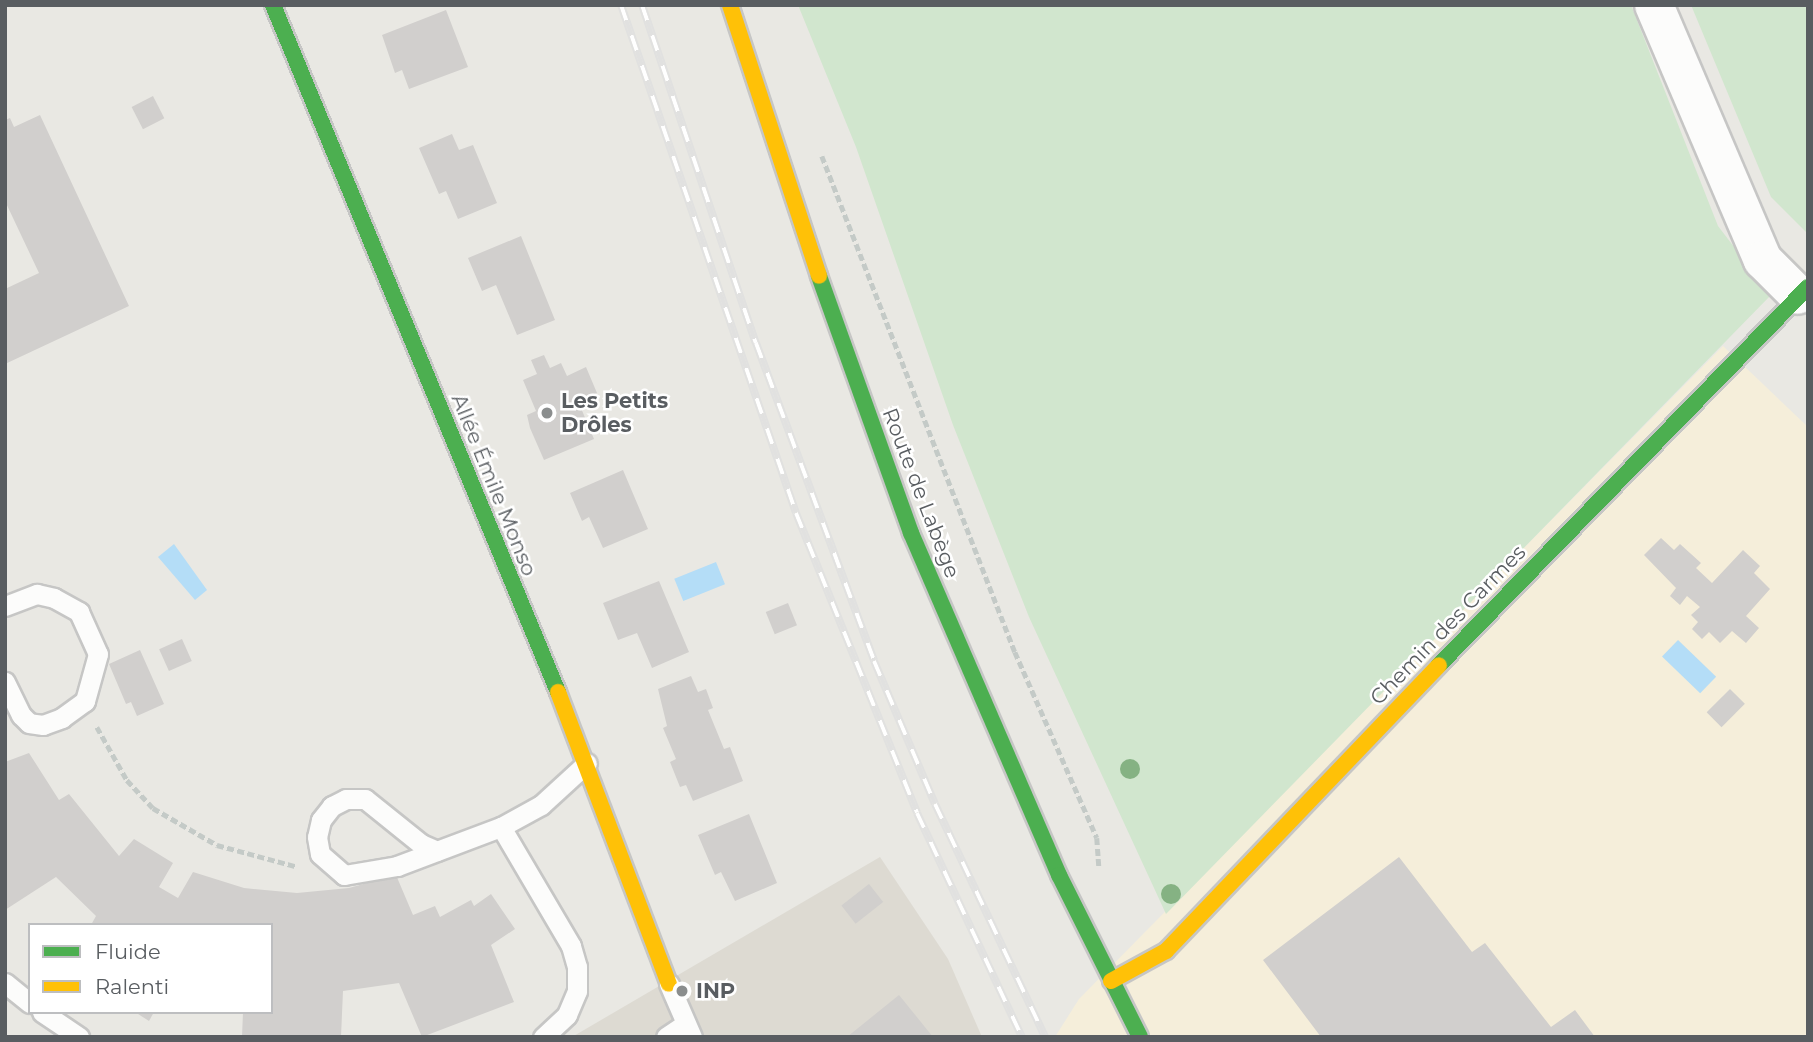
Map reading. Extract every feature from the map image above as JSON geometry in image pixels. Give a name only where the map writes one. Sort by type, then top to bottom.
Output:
[{"type":"street","name":"Allée Émile Monso","points":[[273,5],[587,763],[669,984]]},
{"type":"street","name":"Route de Labège","points":[[730,5],[827,301],[911,533],[1011,769],[1140,1037]]},
{"type":"street","points":[[1654,5],[1763,260],[1803,291]]},
{"type":"street","name":"Chemin des Carmes","points":[[1111,981],[1166,951],[1803,291]]},
{"type":"lane","points":[[5,606],[37,594],[79,612],[98,654],[85,701],[62,718],[43,725],[29,723],[5,682]]},
{"type":"lane","points":[[437,851],[421,844],[380,807],[365,799],[346,799],[321,820],[320,854],[331,867],[344,875],[363,875],[437,851],[501,827],[541,805],[587,763]]},
{"type":"lane","points":[[501,827],[571,946],[577,967],[577,991],[567,1015],[543,1037]]},
{"type":"lane","points":[[5,983],[28,1001]]},
{"type":"lane","points":[[666,1037],[689,1030],[669,984]]},
{"type":"lane","points":[[45,1014],[79,1037]]},
{"type":"path","points":[[818,145],[1015,652],[1097,838],[1099,879]]},
{"type":"path","points":[[85,701],[127,780],[153,808],[185,830],[257,859],[331,867]]},
{"type":"shaded area","points":[[1723,346],[1808,427],[1808,1037],[1055,1037],[1079,999]]},
{"type":"shaded area","points":[[880,857],[948,959],[982,1037],[572,1037]]},
{"type":"green space","points":[[798,5],[1631,5],[1718,226],[1771,295],[1166,914],[1029,617],[953,425],[856,147]]},
{"type":"green space","points":[[1691,5],[1808,5],[1808,234],[1771,197]]},
{"type":"water","points":[[174,544],[207,590],[195,600],[158,557]]},
{"type":"water","points":[[716,562],[725,584],[683,601],[674,579]]},
{"type":"water","points":[[1678,640],[1716,677],[1700,693],[1662,657]]},
{"type":"building","points":[[446,10],[468,67],[409,89],[402,70],[395,73],[382,35]]},
{"type":"building","points":[[153,96],[164,118],[143,129],[132,107]]},
{"type":"building","points":[[40,115],[129,306],[5,364],[5,289],[39,273],[5,201],[5,120],[10,118],[14,127]]},
{"type":"building","points":[[452,134],[459,150],[473,145],[497,203],[458,219],[446,191],[439,194],[419,148]]},
{"type":"building","points":[[521,236],[555,320],[517,335],[496,285],[482,291],[468,258]]},
{"type":"building","points":[[544,355],[550,368],[561,363],[567,376],[586,367],[597,393],[578,401],[594,439],[544,460],[530,428],[527,415],[536,411],[523,380],[537,374],[531,360]]},
{"type":"building","points":[[623,470],[648,529],[603,548],[589,517],[582,521],[570,493]]},
{"type":"building","points":[[1661,538],[1674,550],[1680,544],[1701,563],[1696,568],[1712,583],[1743,550],[1760,566],[1754,573],[1770,589],[1746,616],[1759,628],[1746,643],[1732,631],[1720,643],[1709,632],[1702,639],[1692,629],[1698,622],[1691,615],[1700,607],[1687,596],[1680,605],[1670,596],[1676,588],[1644,555]]},
{"type":"building","points":[[659,581],[689,652],[652,668],[637,633],[618,640],[603,603]]},
{"type":"building","points":[[788,603],[797,625],[775,634],[766,612]]},
{"type":"building","points":[[182,639],[192,661],[169,671],[159,649]]},
{"type":"building","points":[[140,650],[164,704],[137,716],[131,702],[126,704],[109,664]]},
{"type":"building","points":[[691,676],[698,692],[706,689],[713,708],[708,710],[724,749],[730,747],[743,781],[693,801],[686,785],[680,787],[670,762],[676,759],[663,728],[667,726],[658,689]]},
{"type":"building","points":[[1730,689],[1745,704],[1722,727],[1707,712]]},
{"type":"building","points":[[29,753],[59,800],[69,794],[119,856],[134,839],[173,863],[159,887],[178,898],[193,872],[244,888],[297,893],[349,888],[396,875],[413,915],[435,906],[440,917],[471,900],[474,906],[491,894],[515,929],[491,945],[514,1002],[422,1037],[399,983],[343,991],[341,1037],[242,1037],[243,1014],[273,1014],[273,923],[92,923],[96,916],[56,877],[5,910],[5,762]]},
{"type":"building","points":[[749,814],[777,883],[735,901],[721,872],[715,875],[698,835]]},
{"type":"building","points":[[1399,857],[1472,952],[1485,943],[1551,1027],[1575,1010],[1595,1037],[1321,1037],[1263,960]]},
{"type":"building","points":[[869,884],[883,902],[856,924],[841,906]]},
{"type":"building","points":[[899,995],[933,1037],[847,1037]]},
{"type":"building","points":[[138,1014],[153,1014],[149,1021]]},
{"type":"railway","points":[[621,5],[796,513],[917,813],[1022,1037]]},
{"type":"railway","points":[[642,5],[756,343],[874,661],[935,804],[1045,1037]]},
{"type":"traffic: fast","points":[[273,5],[558,692]]},
{"type":"traffic: fast","points":[[819,276],[911,533],[1059,875],[1140,1037]]},
{"type":"traffic: fast","points":[[1439,665],[1808,287]]},
{"type":"traffic: slow","points":[[730,5],[819,276]]},
{"type":"traffic: slow","points":[[1111,981],[1166,951],[1439,665]]},
{"type":"traffic: slow","points":[[558,692],[669,984]]},
{"type":"place","name":"Les Petits Drôles","points":[[547,413]]},
{"type":"place","name":"INP","points":[[682,991]]}]
